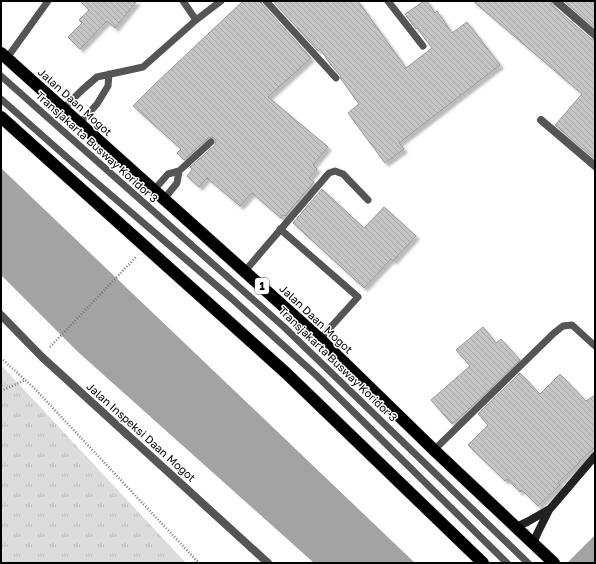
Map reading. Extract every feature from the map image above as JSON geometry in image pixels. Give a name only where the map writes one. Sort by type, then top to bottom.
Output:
[{"type":"highway","name":"Jalan Daan Mogot","points":[[4,56],[320,340],[554,563]]},
{"type":"highway","points":[[1,117],[286,372],[483,563]]},
{"type":"main road","points":[[535,545],[538,532],[549,510],[595,456]]},
{"type":"main road","points":[[516,527],[549,510]]},
{"type":"street","points":[[556,1],[595,36]]},
{"type":"street","points":[[541,120],[595,166]]},
{"type":"street","name":"Jalan Inspeksi Daan Mogot","points":[[1,315],[42,357],[268,563]]},
{"type":"lane","points":[[4,56],[48,1]]},
{"type":"lane","points":[[183,1],[196,20]]},
{"type":"lane","points":[[63,109],[97,77],[142,67],[220,1]]},
{"type":"lane","points":[[266,1],[336,78]]},
{"type":"lane","points":[[388,1],[423,46]]},
{"type":"lane","points":[[79,124],[97,104],[108,86],[109,74]]},
{"type":"lane","name":"Transjakarta Busway Koridor 3","points":[[1,76],[284,327],[528,563]]},
{"type":"lane","points":[[1,99],[231,298],[316,375],[507,563]]},
{"type":"lane","points":[[164,200],[176,183],[180,171],[211,142]]},
{"type":"lane","points":[[154,190],[168,174],[180,171]]},
{"type":"lane","points":[[245,271],[329,173],[335,171],[343,174],[368,200]]},
{"type":"lane","points":[[280,229],[358,297],[320,340]]},
{"type":"lane","points":[[434,450],[563,326],[572,325],[595,346]]},
{"type":"path","points":[[51,346],[128,264]]},
{"type":"path","points":[[1,358],[25,380],[199,563]]},
{"type":"path","points":[[1,391],[25,380]]},
{"type":"green space","points":[[1,365],[186,563],[1,563]]},
{"type":"shaded area","points":[[1,168],[415,563],[314,563],[78,352],[1,275]]},
{"type":"shaded area","points":[[595,535],[595,563],[567,563]]},
{"type":"building","points":[[80,1],[137,1],[115,28],[107,21],[80,49],[68,37],[82,23],[79,20],[89,10]]},
{"type":"building","points":[[243,1],[261,1],[262,4],[311,58],[268,97],[328,147],[313,165],[317,169],[309,178],[314,182],[285,216],[283,215],[281,218],[252,193],[240,206],[207,178],[199,187],[187,176],[192,170],[190,167],[215,145],[215,139],[212,137],[208,138],[184,160],[177,153],[181,149],[133,106]]},
{"type":"building","points":[[273,1],[358,1],[406,68],[432,48],[405,14],[424,1],[427,1],[435,13],[437,11],[452,33],[467,22],[500,65],[399,143],[404,149],[385,163],[348,113],[359,104],[341,79],[340,75],[320,49],[318,51]]},
{"type":"building","points":[[473,1],[551,1],[552,5],[591,39],[595,40],[595,159],[555,125],[582,94]]},
{"type":"building","points":[[564,1],[595,1],[595,28]]},
{"type":"building","points":[[322,189],[364,228],[384,207],[416,236],[393,261],[391,259],[364,288],[293,223]]},
{"type":"building","points":[[483,327],[496,343],[501,339],[520,360],[452,424],[431,400],[470,366],[456,350]]},
{"type":"building","points":[[520,373],[540,394],[560,374],[586,401],[595,395],[595,447],[558,483],[560,485],[538,506],[522,490],[520,492],[507,479],[505,481],[468,445],[488,425],[478,414]]}]
